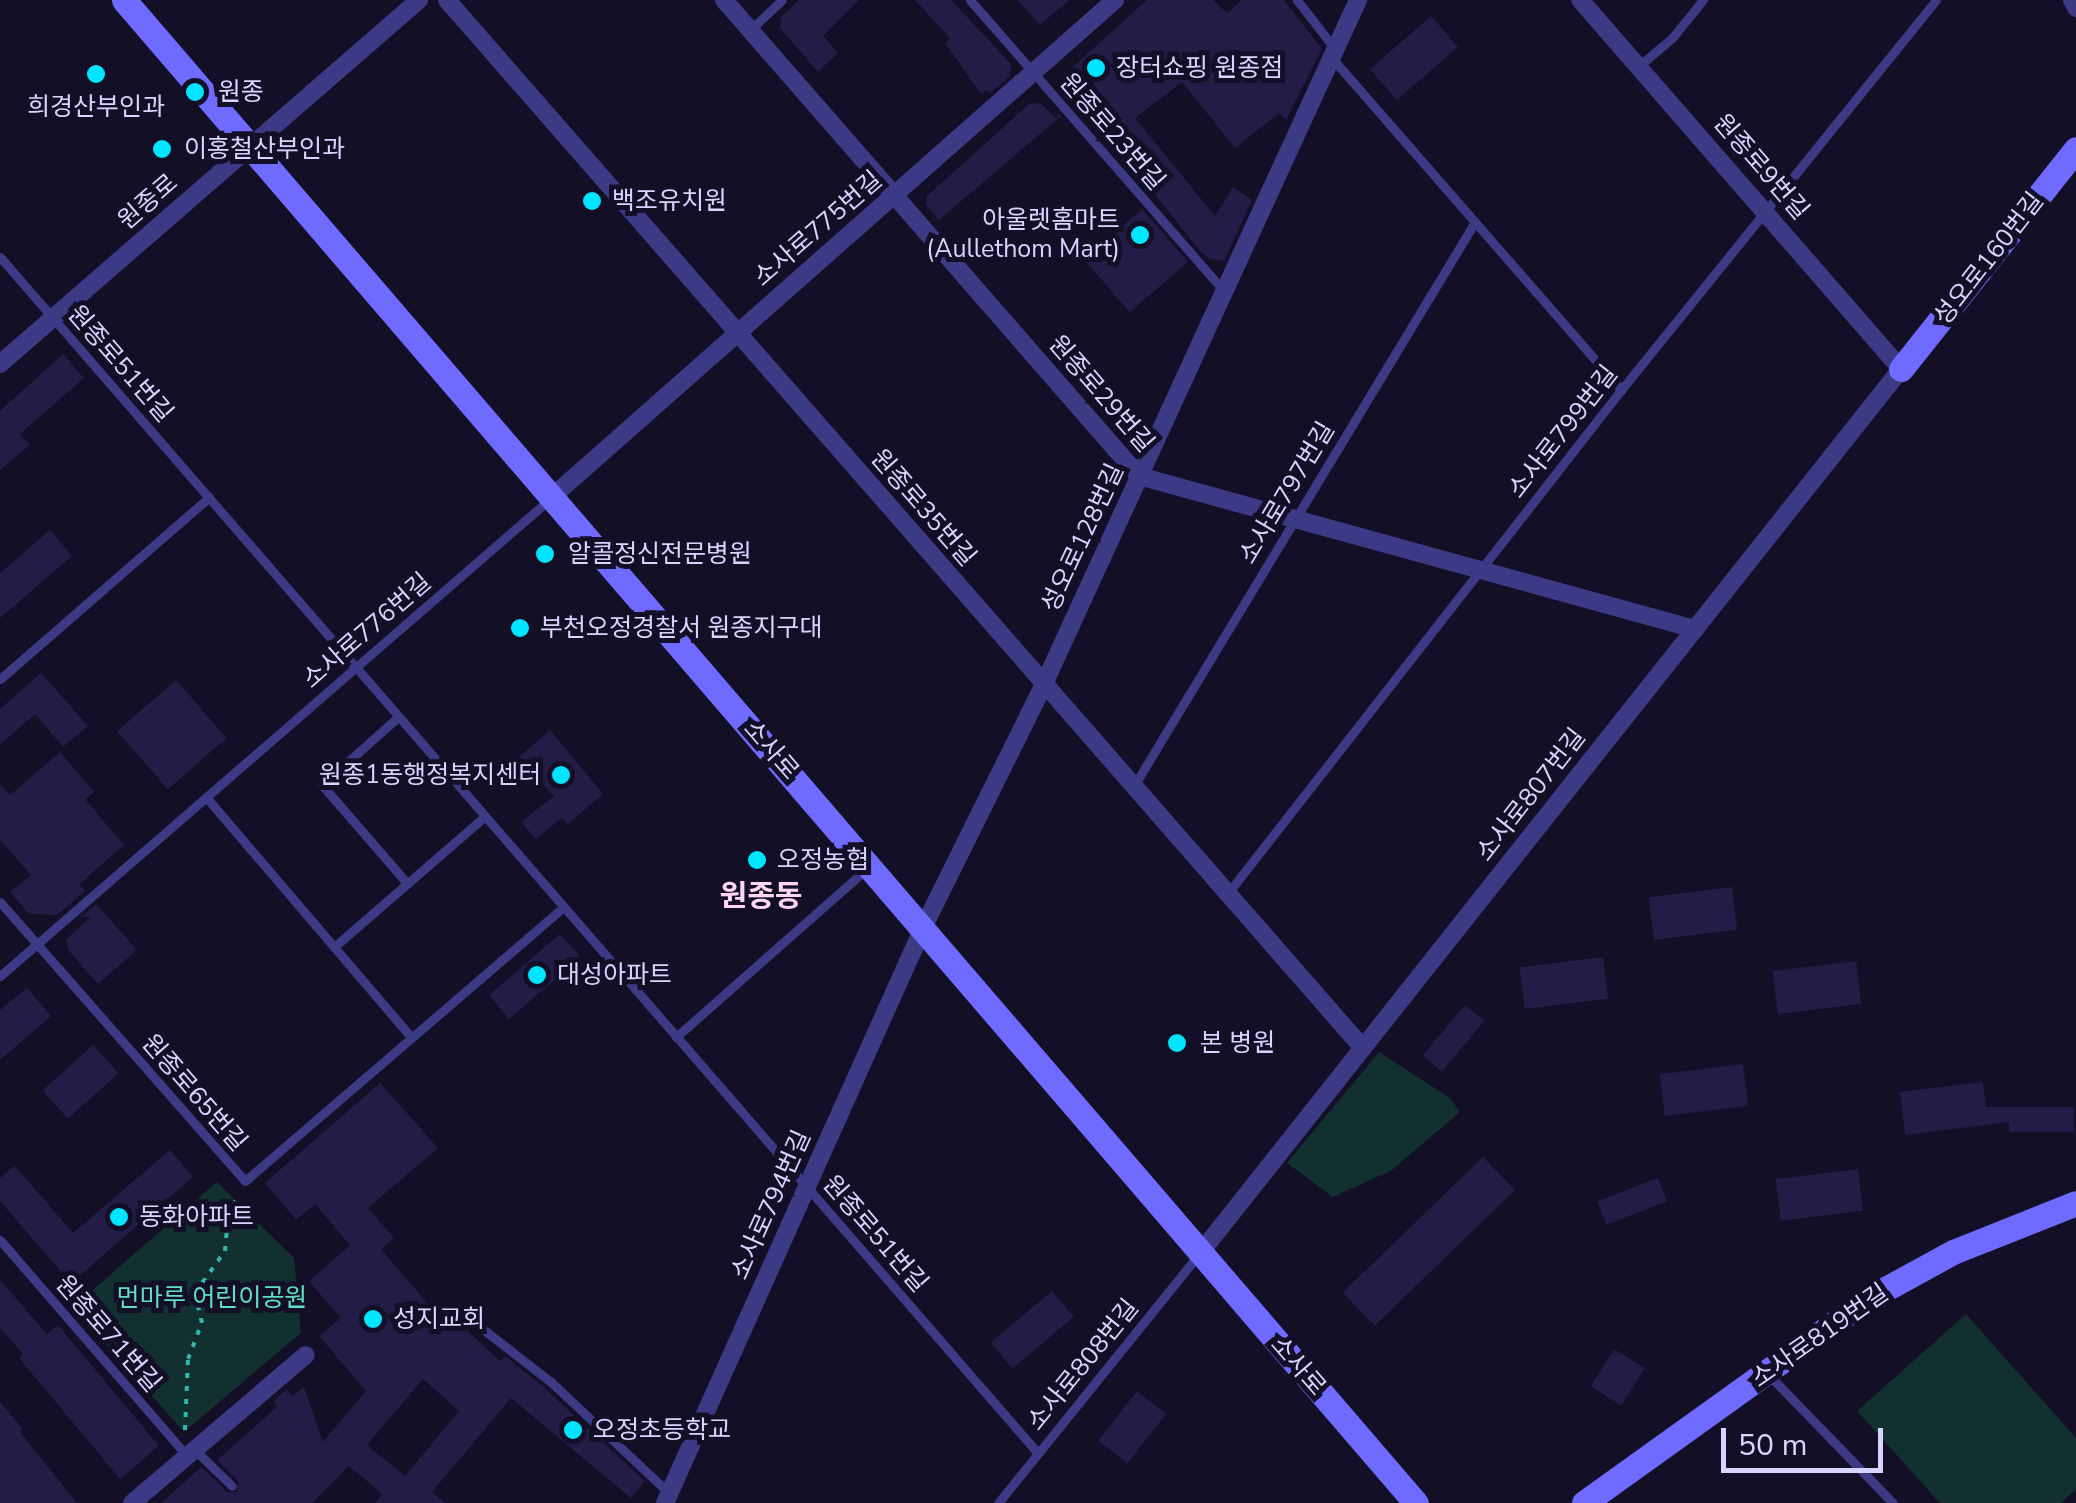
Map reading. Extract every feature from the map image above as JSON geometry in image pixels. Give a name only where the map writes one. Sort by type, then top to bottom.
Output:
[{"type":"street","name":"소사로","points":[[124,0],[1416,1503]]},
{"type":"street","name":"원종로","points":[[0,364],[420,0]]},
{"type":"street","name":"원종로35번길","points":[[447,0],[1363,1048]]},
{"type":"street","name":"원종로29번길","points":[[724,0],[1139,476],[1695,629]]},
{"type":"street","name":"소사로775번길","points":[[554,496],[1115,0]]},
{"type":"street","name":"성오로128번길","points":[[923,928],[1044,684],[1358,0]]},
{"type":"street","name":"원종로9번길","points":[[1580,0],[1901,370]]},
{"type":"street","points":[[2072,0],[2076,8]]},
{"type":"street","name":"성오로160번길","points":[[1901,370],[2076,150]]},
{"type":"street","name":"소사로807번길","points":[[1200,1252],[1901,370]]},
{"type":"street","name":"소사로794번길","points":[[667,1498],[923,928]]},
{"type":"street","name":"소사로819번길","points":[[1584,1503],[1870,1298],[1954,1252],[2076,1204]]},
{"type":"street","points":[[132,1503],[306,1356]]},
{"type":"lane","points":[[750,30],[782,0]]},
{"type":"lane","name":"원종로23번길","points":[[970,0],[1224,291]]},
{"type":"lane","points":[[1297,0],[1333,53],[1621,390]]},
{"type":"lane","points":[[1639,66],[1672,38],[1703,0]]},
{"type":"lane","name":"소사로799번길","points":[[1228,893],[1621,390],[1936,0]]},
{"type":"lane","name":"소사로797번길","points":[[1134,786],[1475,222]]},
{"type":"lane","name":"원종로51번길","points":[[0,257],[1038,1453]]},
{"type":"lane","name":"소사로776번길","points":[[0,976],[554,496]]},
{"type":"lane","points":[[0,679],[209,497]]},
{"type":"lane","points":[[398,717],[322,786],[407,883]]},
{"type":"lane","points":[[206,797],[411,1037],[562,908]]},
{"type":"lane","points":[[334,947],[484,817]]},
{"type":"lane","points":[[676,1037],[870,866]]},
{"type":"lane","name":"원종로65번길","points":[[0,902],[245,1182],[411,1037]]},
{"type":"lane","name":"원종로71번길","points":[[0,1240],[190,1452],[232,1486]]},
{"type":"lane","name":"소사로808번길","points":[[998,1503],[1200,1252]]},
{"type":"lane","points":[[461,1312],[551,1382],[667,1498]]},
{"type":"lane","points":[[1766,1372],[1893,1503]]},
{"type":"path","points":[[190,1452],[188,1359],[202,1322],[194,1294],[226,1251],[228,1216],[245,1182]]},
{"type":"green space","points":[[1379,1052],[1450,1098],[1460,1112],[1392,1170],[1333,1197],[1287,1163]]},
{"type":"green space","name":"먼마루 어린이공원","points":[[217,1182],[294,1258],[301,1333],[184,1432],[73,1307]]},
{"type":"green space","points":[[1966,1314],[2076,1438],[2076,1489],[2061,1503],[1940,1503],[1857,1411]]},
{"type":"building","points":[[799,0],[859,0],[823,36],[838,53],[818,72],[780,28],[781,17]]},
{"type":"building","points":[[915,0],[951,0],[1011,64],[1010,76],[990,93],[986,90],[981,94],[945,43],[950,38]]},
{"type":"building","points":[[1018,0],[1069,0],[1040,25]]},
{"type":"building","points":[[1147,0],[1213,0],[1227,13],[1242,0],[1284,0],[1322,49],[1286,120],[1279,113],[1235,148],[1182,82],[1135,118],[1215,216],[1233,187],[1252,200],[1224,261],[1210,259],[1200,251],[1121,152],[1077,102],[1073,106],[1063,94],[1068,71]]},
{"type":"building","points":[[1431,16],[1458,47],[1397,100],[1370,69]]},
{"type":"building","points":[[1040,103],[1057,119],[1058,113],[1061,116],[939,220],[926,205],[927,196],[1029,104]]},
{"type":"building","name":"아울렛홈마트 (Aullethom Mart)","points":[[1142,209],[1188,262],[1130,312],[1084,260]]},
{"type":"building","points":[[63,354],[84,378],[20,434],[30,445],[0,470],[0,411]]},
{"type":"building","points":[[50,530],[72,556],[0,618],[0,573]]},
{"type":"building","points":[[41,673],[88,726],[63,747],[35,714],[0,745],[0,709]]},
{"type":"building","points":[[176,680],[227,738],[168,789],[117,731]]},
{"type":"building","name":"원종1동행정복지센터","points":[[550,730],[603,794],[568,824],[562,818],[536,839],[521,822],[554,796],[519,757]]},
{"type":"building","points":[[60,752],[94,792],[85,799],[124,845],[87,877],[80,885],[85,891],[57,915],[29,914],[10,892],[31,875],[0,840],[0,784],[10,795]]},
{"type":"building","points":[[1732,887],[1737,930],[1654,940],[1649,897]]},
{"type":"building","points":[[96,904],[137,950],[98,984],[68,950],[66,939],[91,917],[81,917]]},
{"type":"building","name":"대성아파트","points":[[560,934],[587,964],[571,978],[565,971],[509,1019],[489,995]]},
{"type":"building","points":[[1603,957],[1608,999],[1525,1009],[1520,967]]},
{"type":"building","points":[[1856,961],[1861,1004],[1778,1014],[1773,971]]},
{"type":"building","points":[[27,988],[51,1016],[0,1060],[0,1010]]},
{"type":"building","points":[[1465,1005],[1484,1021],[1442,1072],[1423,1056]]},
{"type":"building","points":[[93,1045],[118,1073],[68,1119],[42,1091]]},
{"type":"building","points":[[1743,1064],[1748,1106],[1665,1116],[1660,1074]]},
{"type":"building","points":[[1983,1082],[1986,1107],[2074,1107],[2074,1132],[2009,1132],[2009,1122],[1905,1135],[1900,1092]]},
{"type":"building","points":[[380,1083],[438,1148],[368,1208],[394,1238],[381,1249],[441,1319],[447,1312],[500,1361],[505,1356],[645,1481],[631,1498],[511,1398],[432,1492],[445,1503],[375,1503],[382,1494],[349,1466],[312,1503],[161,1503],[201,1467],[227,1492],[237,1492],[238,1481],[217,1460],[277,1407],[273,1402],[287,1389],[293,1396],[304,1387],[323,1442],[366,1391],[319,1336],[341,1318],[309,1281],[350,1245],[315,1204],[296,1220],[265,1183]],"holes":[[[423,1379],[459,1411],[405,1476],[367,1445]]]},
{"type":"building","name":"동화아파트","points":[[170,1150],[193,1177],[71,1283],[0,1201],[0,1178],[15,1166],[73,1233]]},
{"type":"building","points":[[1483,1157],[1515,1190],[1375,1326],[1343,1292]]},
{"type":"building","points":[[1858,1169],[1863,1211],[1781,1221],[1776,1179]]},
{"type":"building","points":[[1658,1178],[1667,1201],[1606,1225],[1597,1201]]},
{"type":"building","points":[[0,1280],[47,1334],[58,1325],[159,1446],[120,1479],[19,1358],[23,1354],[0,1328]]},
{"type":"building","points":[[1052,1291],[1074,1317],[1013,1368],[991,1342]]},
{"type":"building","points":[[1614,1349],[1645,1368],[1621,1405],[1591,1386]]},
{"type":"building","points":[[1137,1391],[1166,1414],[1127,1463],[1098,1441]]},
{"type":"building","points":[[0,1402],[23,1429],[20,1432],[77,1503],[0,1503]]},
{"type":"place","name":"장터쇼핑 원종점","points":[[1096,68]]},
{"type":"place","name":"희경산부인과","points":[[96,74]]},
{"type":"place","name":"원종","points":[[195,92]]},
{"type":"place","name":"이홍철산부인과","points":[[162,149]]},
{"type":"place","name":"백조유치원","points":[[592,201]]},
{"type":"place","name":"아울렛홈마트 (Aullethom Mart)","points":[[1140,235]]},
{"type":"place","name":"알콜정신전문병원","points":[[545,554]]},
{"type":"place","name":"부천오정경찰서 원종지구대","points":[[520,628]]},
{"type":"place","name":"원종1동행정복지센터","points":[[561,775]]},
{"type":"place","name":"오정농협","points":[[757,860]]},
{"type":"place","name":"대성아파트","points":[[537,975]]},
{"type":"place","name":"본 병원","points":[[1177,1043]]},
{"type":"place","name":"동화아파트","points":[[119,1217]]},
{"type":"place","name":"성지교회","points":[[373,1319]]},
{"type":"place","name":"오정초등학교","points":[[573,1430]]},
{"type":"district","name":"원종동","points":[[761,897]]}]
